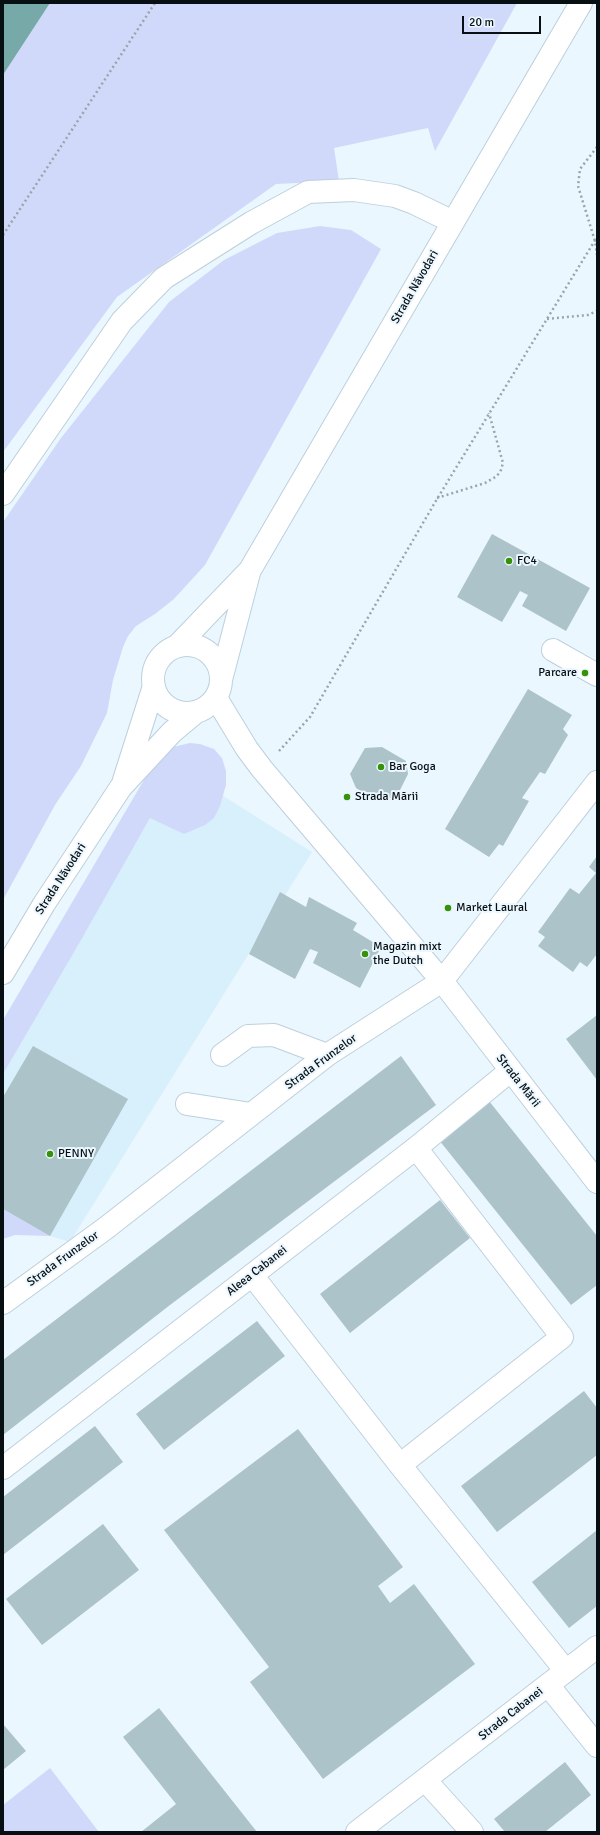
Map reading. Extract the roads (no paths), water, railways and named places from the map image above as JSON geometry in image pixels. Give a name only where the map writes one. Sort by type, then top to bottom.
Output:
[{"type":"street","name":"Strada Năvodari","points":[[250,570],[581,3]]},
{"type":"street","points":[[3,494],[122,321],[164,278],[251,223],[308,192],[354,190],[395,196],[414,203],[453,222]]},
{"type":"street","points":[[196,712],[186,713],[174,710],[165,705],[158,696],[154,686],[153,675],[156,666],[161,656],[168,650],[178,645],[250,570]]},
{"type":"street","points":[[122,787],[172,732],[196,712],[207,707],[216,698],[221,687],[222,676],[250,570]]},
{"type":"street","points":[[178,645],[200,647],[212,654],[219,665],[222,676]]},
{"type":"street","points":[[553,650],[597,675]]},
{"type":"street","points":[[122,787],[154,686]]},
{"type":"street","name":"Strada Mării","points":[[216,698],[247,749],[262,769],[442,981],[597,1182]]},
{"type":"street","name":"Strada Frunzelor","points":[[3,1303],[106,1228],[327,1055],[442,981],[597,782]]},
{"type":"street","name":"Strada Năvodari","points":[[3,973],[44,904],[122,787]]},
{"type":"street","points":[[222,1055],[248,1036],[274,1035],[327,1055]]},
{"type":"street","name":"Aleea Cabanei","points":[[3,1468],[416,1148],[510,1071]]},
{"type":"street","points":[[187,1104],[251,1114]]},
{"type":"street","points":[[400,1465],[562,1337],[416,1148]]},
{"type":"street","points":[[252,1275],[400,1465],[566,1671]]},
{"type":"street","name":"Strada Cabanei","points":[[357,1832],[597,1647]]},
{"type":"street","points":[[548,1685],[597,1746]]},
{"type":"street","points":[[425,1780],[472,1832]]},
{"type":"place","name":"FC4","points":[[509,561]]},
{"type":"place","name":"Parcare","points":[[585,673]]},
{"type":"place","name":"Bar Goga","points":[[381,767]]},
{"type":"place","name":"Strada Mării","points":[[347,797]]},
{"type":"place","name":"Market Laural","points":[[448,908]]},
{"type":"place","name":"Magazin mixt the Dutch","points":[[365,954]]},
{"type":"place","name":"PENNY","points":[[50,1154]]}]
